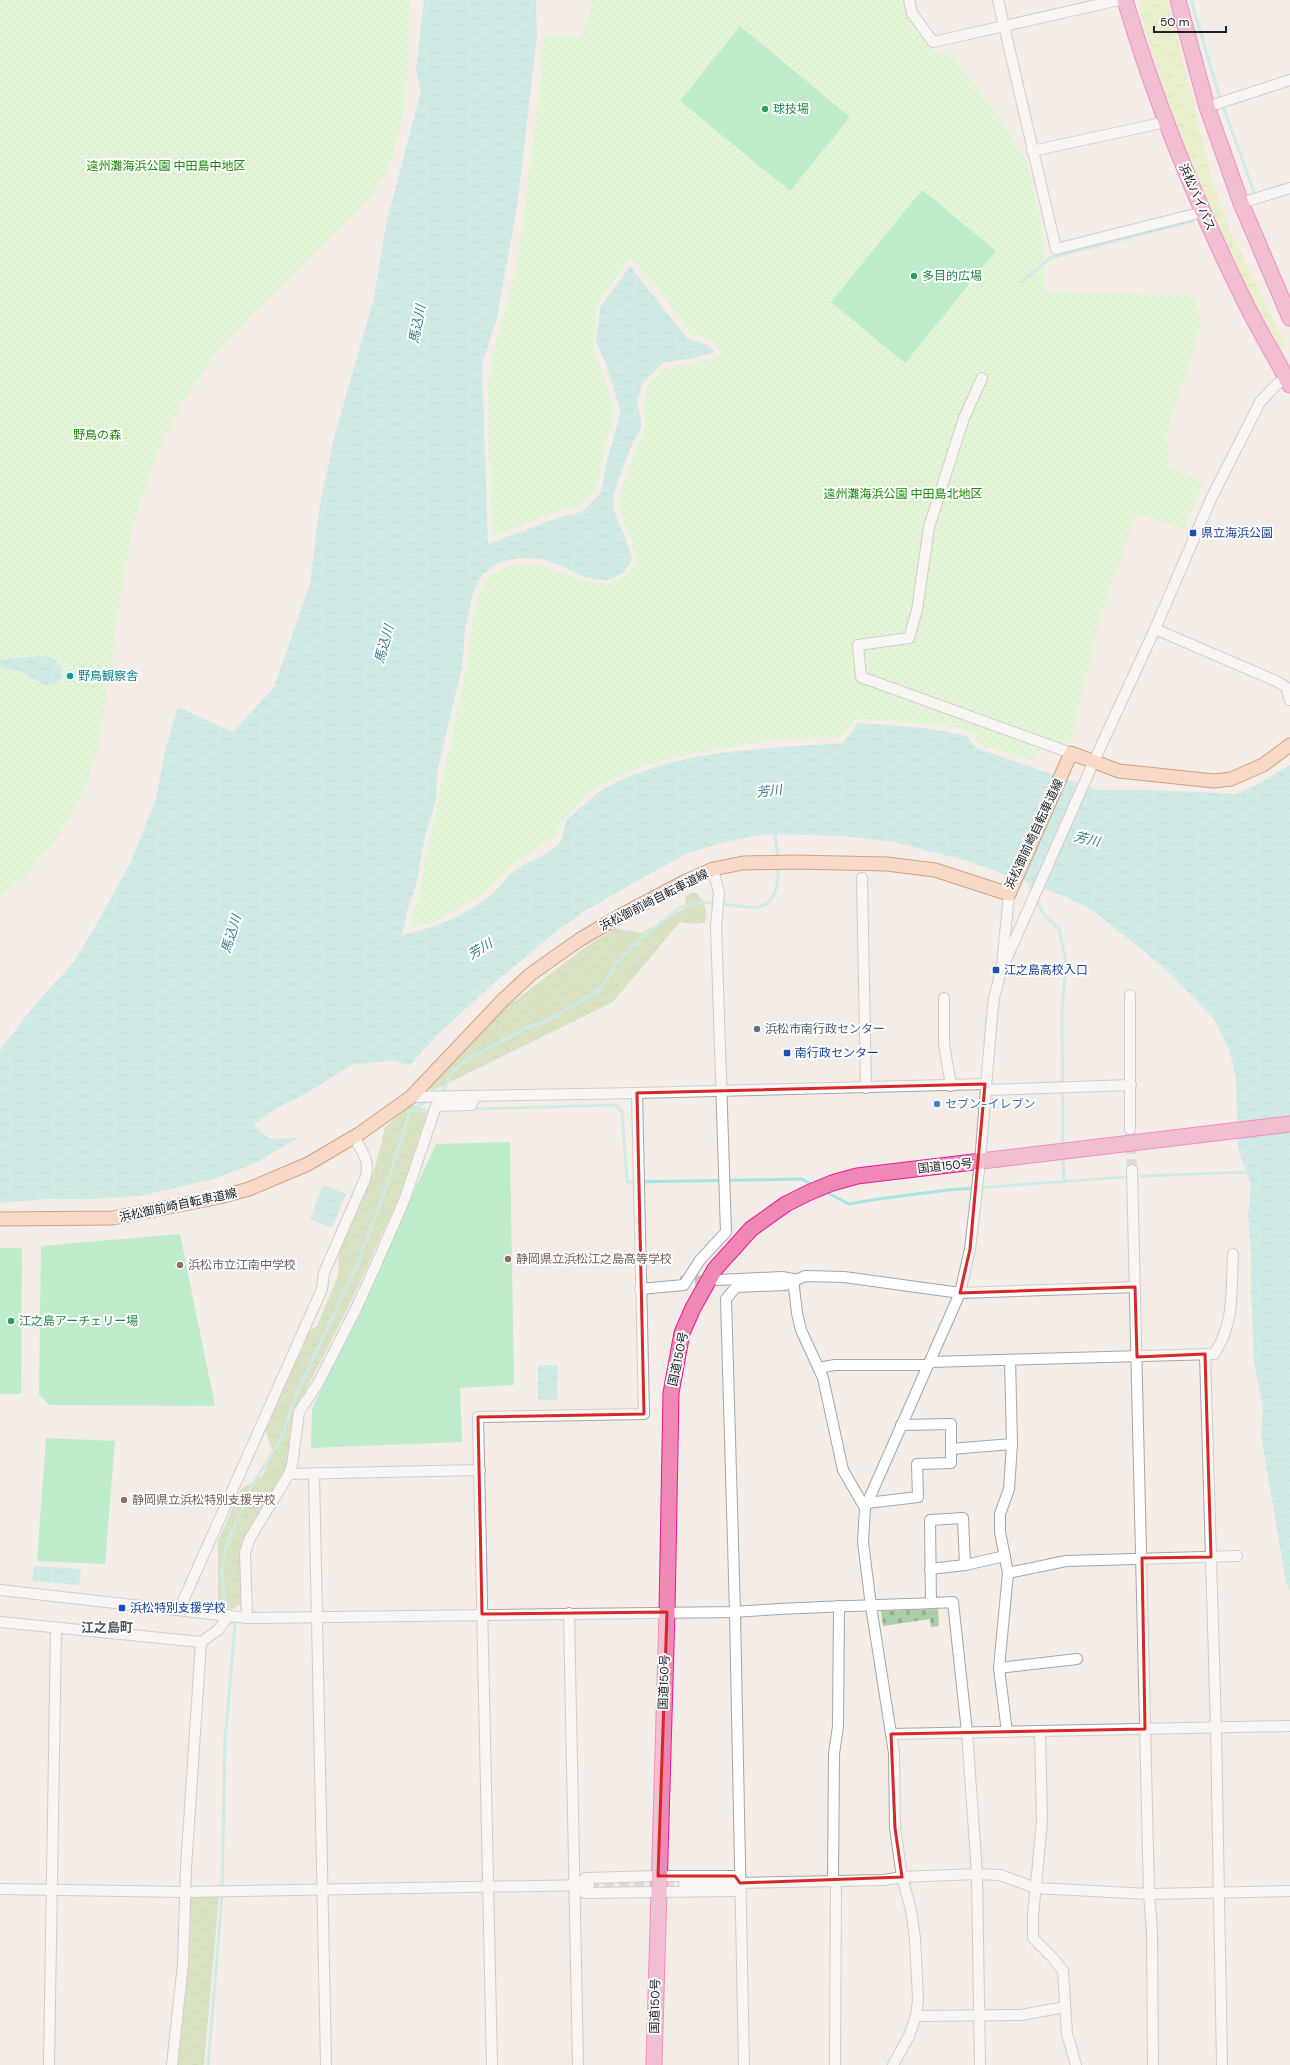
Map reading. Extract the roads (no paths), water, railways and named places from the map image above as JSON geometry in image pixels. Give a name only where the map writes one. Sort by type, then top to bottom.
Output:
[{"type":"highway","name":"浜松バイパス","points":[[1126,0],[1135,34],[1182,165],[1245,301],[1289,379]]},
{"type":"highway","points":[[1131,0],[1135,34]]},
{"type":"highway","points":[[1178,0],[1241,203],[1290,318]]},
{"type":"highway","name":"国道150号","points":[[654,2065],[658,1876],[667,1612],[671,1393],[682,1333],[693,1308],[715,1269],[751,1229],[786,1204],[832,1183],[857,1176],[1290,1124]]},
{"type":"main road","points":[[1071,753],[1093,764],[1119,770],[1214,781],[1231,779],[1263,765],[1290,744]]},
{"type":"main road","name":"浜松御前崎自転車道線","points":[[0,1219],[113,1218],[197,1203],[249,1189],[308,1164],[354,1137],[411,1097],[493,1010],[531,974],[579,940],[618,917],[686,881],[713,869],[743,863],[794,862],[887,864],[936,870],[1008,894],[1071,753]]},
{"type":"street","points":[[909,0],[912,13],[933,42],[1119,0]]},
{"type":"street","points":[[998,0],[1056,249],[1203,212]]},
{"type":"street","points":[[1211,106],[1290,80]]},
{"type":"street","points":[[1032,151],[1166,122]]},
{"type":"street","points":[[1241,203],[1290,188]]},
{"type":"street","points":[[982,378],[964,418],[929,527],[916,610],[909,638],[858,645],[861,677],[1071,753]]},
{"type":"street","points":[[1001,971],[1155,629],[1211,498],[1260,402],[1276,385],[1289,379]]},
{"type":"street","points":[[1155,629],[1276,681],[1286,687],[1290,700]]},
{"type":"street","points":[[640,1286],[684,1285],[700,1260],[726,1232],[716,926],[719,893],[713,869]]},
{"type":"street","points":[[862,878],[866,1088]]},
{"type":"street","points":[[892,2065],[909,2036],[916,2016],[918,2000],[915,1938],[911,1910],[902,1877],[895,1828],[894,1753],[871,1606],[863,1542],[866,1506],[960,1293],[970,1249],[980,1162],[985,1087],[994,998],[1001,971],[1008,894]]},
{"type":"street","points":[[1130,995],[1130,1129]]},
{"type":"street","points":[[944,998],[944,1044],[951,1086]]},
{"type":"street","points":[[411,1097],[951,1086],[1131,1085]]},
{"type":"street","points":[[492,2065],[478,1417],[644,1414],[640,1286],[637,1093]]},
{"type":"street","points":[[247,1618],[246,1552],[250,1538],[289,1474],[292,1465],[299,1412],[317,1385],[355,1311],[404,1202],[436,1106],[471,1105],[476,1096]]},
{"type":"street","points":[[179,1610],[322,1289],[324,1273],[369,1169],[363,1153],[354,1137]]},
{"type":"street","points":[[1132,1170],[1142,1558],[1148,1894],[1152,1931],[1153,2065]]},
{"type":"street","points":[[818,1368],[835,1365],[859,1364],[929,1364],[1073,1357],[1137,1357],[1214,1354],[1222,1343],[1230,1320],[1233,1254]]},
{"type":"street","points":[[718,1280],[793,1279],[804,1276],[844,1277],[960,1293],[1135,1287]]},
{"type":"street","points":[[793,1279],[797,1313],[801,1330],[823,1378],[843,1470],[866,1506]]},
{"type":"street","points":[[744,2065],[726,1300],[736,1287],[785,1285],[793,1279]]},
{"type":"street","points":[[640,1286],[680,1280]]},
{"type":"street","points":[[1205,1354],[1220,1892],[1222,2065]]},
{"type":"street","points":[[1007,1732],[999,1668],[1008,1573],[1000,1532],[1000,1514],[1010,1489],[1012,1444],[1010,1360]]},
{"type":"street","points":[[866,1506],[918,1497],[917,1464],[951,1463],[951,1424],[901,1425]]},
{"type":"street","points":[[951,1449],[1012,1444]]},
{"type":"street","points":[[289,1474],[480,1470]]},
{"type":"street","points":[[314,1473],[326,2065]]},
{"type":"street","points":[[931,1603],[930,1520],[963,1518],[965,1565]]},
{"type":"street","points":[[930,1569],[965,1565],[1004,1556]]},
{"type":"street","points":[[1008,1573],[1066,1561],[1237,1556]]},
{"type":"street","points":[[0,1590],[247,1618],[734,1612],[839,1606],[953,1602],[967,1732],[977,1874],[980,2065]]},
{"type":"street","points":[[835,2065],[834,1754],[838,1726],[839,1606]]},
{"type":"street","points":[[569,1613],[578,2065]]},
{"type":"street","points":[[0,1622],[201,1642],[218,1630],[229,1615]]},
{"type":"street","points":[[49,2065],[56,1628]]},
{"type":"street","points":[[172,2065],[183,1964],[184,1892],[201,1642]]},
{"type":"street","points":[[999,1668],[1077,1660]]},
{"type":"street","points":[[891,1734],[1290,1726]]},
{"type":"street","points":[[1040,1731],[1042,1821],[1033,1938],[1054,1959],[1062,1972],[1067,2034],[1076,2065]]},
{"type":"street","points":[[684,1884],[884,1880],[902,1877],[977,1874],[1000,1875],[1036,1888],[1148,1894],[1290,1891]]},
{"type":"street","points":[[575,1886],[586,1878],[658,1876],[735,1876],[740,1883]]},
{"type":"street","points":[[575,1886],[585,1893],[658,1892],[734,1890],[740,1883]]},
{"type":"street","points":[[0,1888],[184,1892],[488,1888],[589,1885]]},
{"type":"street","points":[[916,2016],[1021,2015],[1065,2007]]},
{"type":"water","points":[[424,0],[536,0],[537,35],[518,201],[497,318],[482,365],[488,544],[558,518],[582,512],[601,493],[606,464],[621,412],[606,364],[596,342],[600,308],[630,266],[687,338],[708,345],[715,352],[689,359],[662,363],[643,383],[637,400],[642,426],[630,449],[613,495],[614,512],[625,537],[632,559],[624,573],[606,581],[584,577],[560,565],[542,559],[521,558],[499,562],[482,575],[473,592],[465,632],[462,667],[437,773],[436,799],[424,840],[417,881],[408,908],[402,935],[439,925],[474,907],[497,890],[513,872],[557,846],[562,839],[567,820],[596,794],[631,776],[690,758],[720,753],[843,743],[858,723],[924,728],[967,736],[976,748],[1098,790],[1148,790],[1237,794],[1260,783],[1290,765],[1290,1592],[1286,1582],[1261,1436],[1263,1409],[1254,1361],[1251,1253],[1248,1216],[1251,1185],[1238,1149],[1236,1078],[1229,1049],[1214,1019],[1189,993],[1161,965],[1092,910],[1062,895],[968,861],[893,842],[844,836],[765,834],[725,842],[688,853],[586,910],[553,934],[494,983],[437,1035],[409,1066],[394,1060],[351,1065],[307,1093],[279,1107],[253,1125],[270,1139],[297,1138],[254,1164],[213,1179],[141,1196],[97,1199],[48,1199],[0,1203],[0,1050],[34,1006],[73,963],[98,922],[131,862],[156,799],[165,750],[178,707],[233,732],[274,687],[310,584],[320,504],[334,438],[374,298],[387,220],[421,91],[416,71]]},
{"type":"water","points":[[41,656],[52,658],[61,666],[61,679],[57,683],[44,685],[21,671],[0,668],[0,660]]},
{"type":"water","points":[[323,1185],[346,1194],[332,1228],[310,1219]]},
{"type":"water","points":[[538,1365],[558,1365],[557,1400],[538,1400]]},
{"type":"water","points":[[34,1566],[81,1569],[79,1585],[32,1581]]},
{"type":"waterway","points":[[1191,0],[1219,95],[1255,195]]},
{"type":"waterway","points":[[1022,282],[1050,258],[1193,221]]},
{"type":"waterway","points":[[775,831],[778,859]]},
{"type":"waterway","points":[[438,1093],[444,1089],[453,1071],[468,1059],[526,1028],[551,1019],[600,990],[616,964],[638,941],[679,908],[703,902],[755,908],[768,903],[777,887],[778,866]]},
{"type":"waterway","points":[[1029,880],[1032,894]]},
{"type":"waterway","points":[[1036,900],[1045,916],[1059,929],[1066,962],[1062,1010],[1063,1147]]},
{"type":"waterway","points":[[230,1614],[224,1600],[222,1570],[226,1549],[232,1531],[254,1482],[280,1441],[297,1393],[356,1267],[385,1191],[410,1111],[428,1100]]},
{"type":"waterway","points":[[470,1109],[616,1105],[622,1112],[627,1182],[802,1179],[814,1186]]},
{"type":"waterway","points":[[412,1111],[432,1111]]},
{"type":"waterway","points":[[1063,1155],[1064,1181]]},
{"type":"waterway","points":[[1141,1176],[1249,1172]]},
{"type":"waterway","points":[[824,1191],[849,1204],[948,1190],[1124,1177]]},
{"type":"waterway","points":[[208,2065],[222,1896],[225,1739],[235,1626],[232,1619]]},
{"type":"tunnel","points":[[1130,1129],[1132,1170]]},
{"type":"tunnel","points":[[680,1281],[714,1280]]},
{"type":"tunnel","points":[[589,1885],[684,1884]]},
{"type":"place","name":"球技場","points":[[765,109]]},
{"type":"place","name":"多目的広場","points":[[914,276]]},
{"type":"place","name":"県立海浜公園","points":[[1193,533]]},
{"type":"place","name":"野鳥観察舎","points":[[70,676]]},
{"type":"place","name":"江之島高校入口","points":[[996,970]]},
{"type":"place","name":"浜松市南行政センター","points":[[757,1029]]},
{"type":"place","name":"南行政センター","points":[[787,1053]]},
{"type":"place","name":"セブン-イレブン","points":[[937,1104]]},
{"type":"place","name":"静岡県立浜松江之島高等学校","points":[[508,1259]]},
{"type":"place","name":"浜松市立江南中学校","points":[[180,1265]]},
{"type":"place","name":"江之島アーチェリー場","points":[[11,1321]]},
{"type":"place","name":"静岡県立浜松特別支援学校","points":[[124,1500]]},
{"type":"place","name":"浜松特別支援学校","points":[[122,1608]]},
{"type":"district","name":"江之島町","points":[[107,1627]]},
{"type":"park label","name":"遠州灘海浜公園 中田島中地区","points":[[166,166]]},
{"type":"park label","name":"野鳥の森","points":[[97,435]]},
{"type":"park label","name":"遠州灘海浜公園 中田島北地区","points":[[903,494]]},
{"type":"water label","name":"馬込川","points":[[417,324]]},
{"type":"water label","name":"馬込川","points":[[384,644]]},
{"type":"water label","name":"芳川","points":[[769,791]]},
{"type":"water label","name":"芳川","points":[[1087,839]]},
{"type":"water label","name":"馬込川","points":[[231,934]]},
{"type":"water label","name":"芳川","points":[[480,949]]}]
